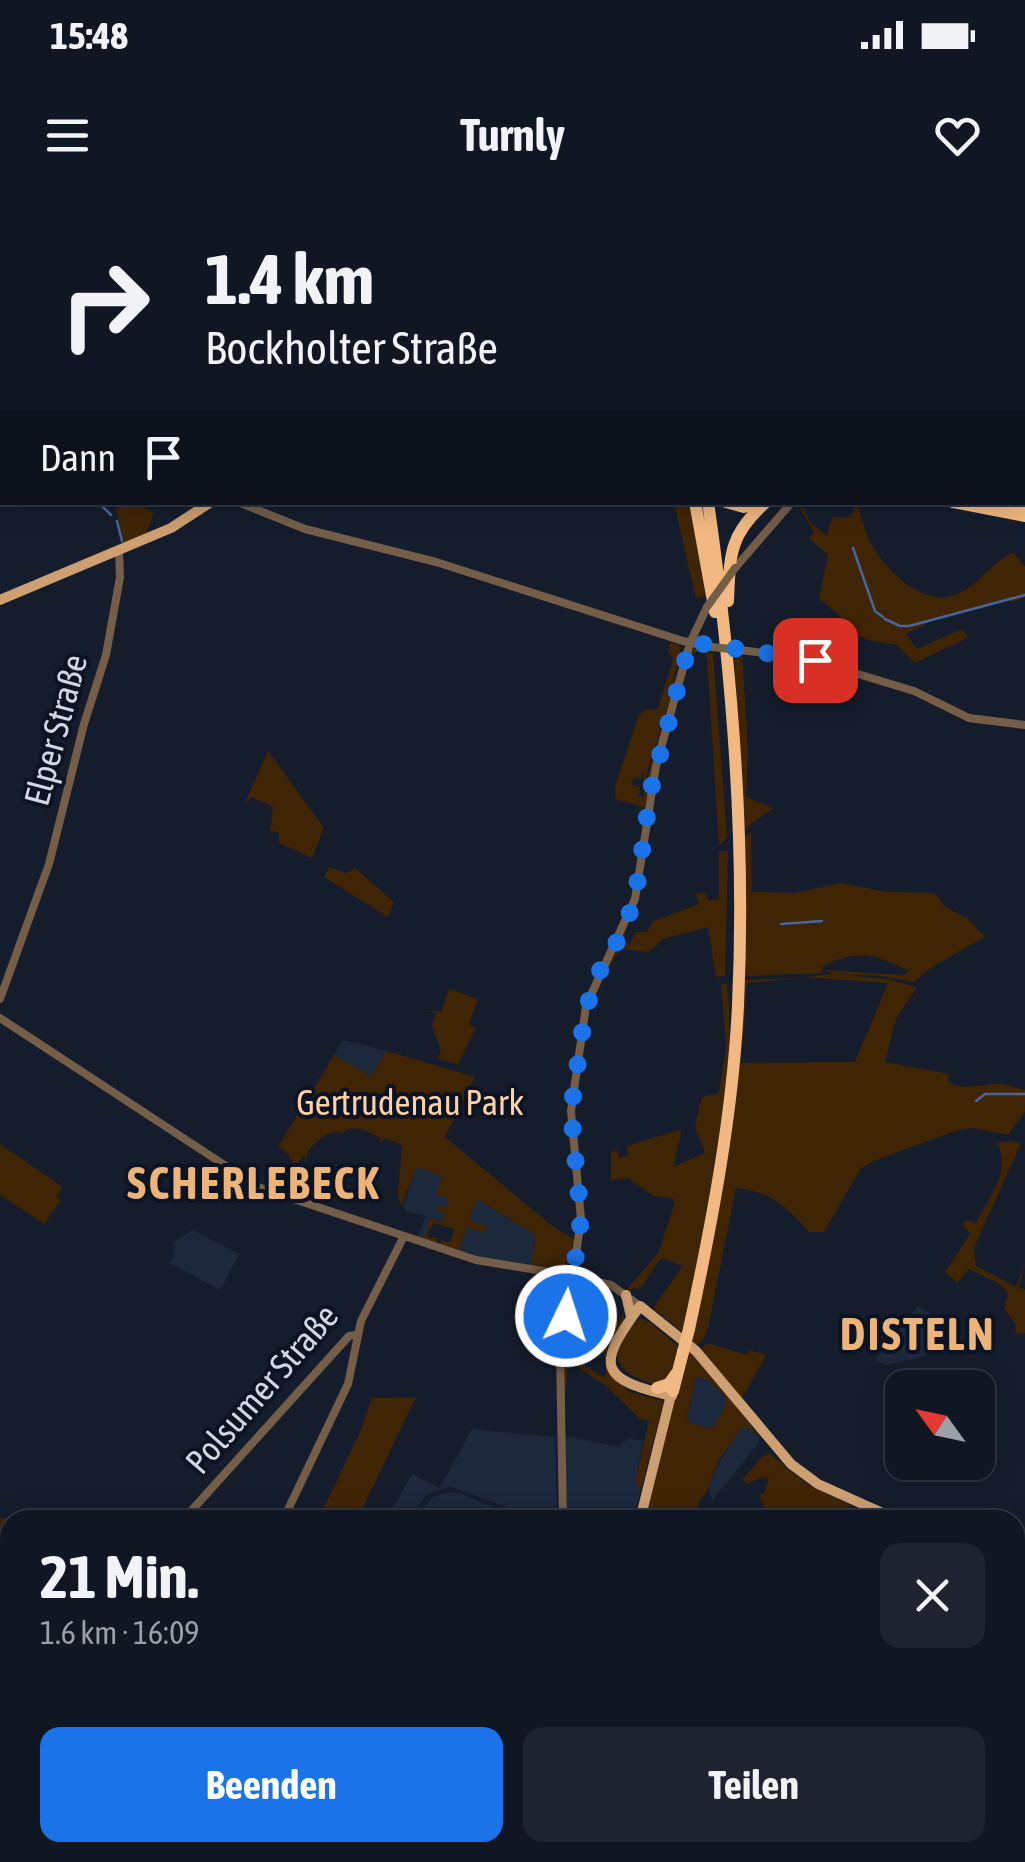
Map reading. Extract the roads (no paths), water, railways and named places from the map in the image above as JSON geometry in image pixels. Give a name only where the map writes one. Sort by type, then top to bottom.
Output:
[{"type":"highway","points":[[699,505],[712,611]]},
{"type":"highway","points":[[699,505],[730,779],[734,1038]]},
{"type":"highway","points":[[700,505],[730,686]]},
{"type":"highway","points":[[717,505],[728,601]]},
{"type":"highway","points":[[673,1394],[718,1182],[738,1006],[730,564],[736,536],[763,505]]},
{"type":"highway","points":[[967,505],[1024,507]]},
{"type":"highway","points":[[658,1388],[669,1384],[680,1367]]},
{"type":"main road","points":[[0,600],[119,550],[197,514],[208,505]]},
{"type":"main road","points":[[626,1295],[631,1318]]},
{"type":"main road","points":[[642,1307],[613,1347],[611,1362],[616,1374],[631,1387],[673,1394]]},
{"type":"main road","points":[[642,1307],[620,1342],[616,1361],[626,1379],[673,1394]]},
{"type":"main road","points":[[642,1307],[688,1343],[791,1464],[818,1484],[876,1510]]},
{"type":"main road","points":[[643,1510],[673,1394]]},
{"type":"street","points":[[197,514],[214,505]]},
{"type":"street","points":[[242,505],[305,530],[436,562],[690,642],[805,658],[914,691],[963,716],[1025,725]]},
{"type":"street","points":[[563,1510],[560,1350],[581,1207],[571,1111],[582,1026],[598,974],[622,933],[635,899],[651,789],[690,642],[735,568],[789,505]]},
{"type":"street","name":"Elper Straße","points":[[0,999],[48,864],[106,656],[118,586],[119,550]]},
{"type":"street","points":[[0,1018],[252,1184],[492,1264],[611,1285],[642,1307]]},
{"type":"street","name":"Polsumer Straße","points":[[192,1510],[349,1336],[356,1335],[404,1236]]},
{"type":"street","points":[[288,1510],[348,1384],[356,1335]]},
{"type":"waterway","points":[[101,505],[111,515]]},
{"type":"waterway","points":[[117,521],[122,541]]},
{"type":"waterway","points":[[853,548],[875,611],[883,617]]},
{"type":"waterway","points":[[885,619],[909,626],[1025,595]]},
{"type":"waterway","points":[[781,924],[822,921]]},
{"type":"waterway","points":[[976,1101],[985,1094],[1025,1094]]},
{"type":"district","name":"SCHERLEBECK","points":[[254,1183]]},
{"type":"district","name":"DISTELN","points":[[918,1334]]},
{"type":"park label","name":"Gertrudenau Park","points":[[410,1103]]}]
